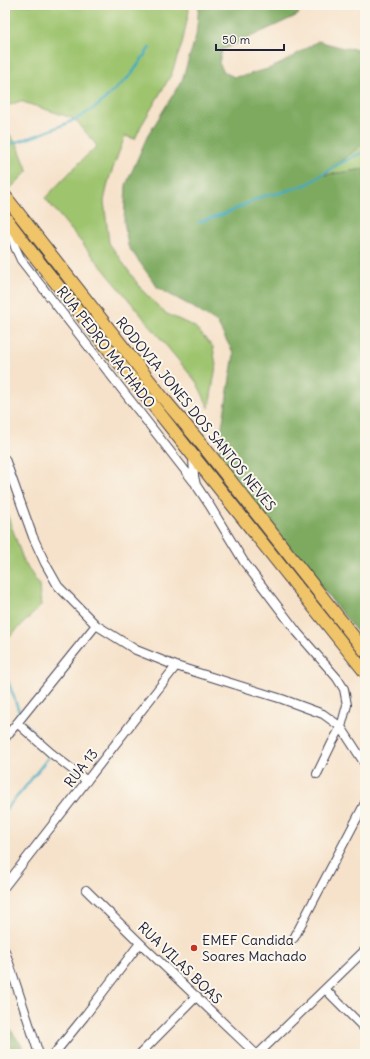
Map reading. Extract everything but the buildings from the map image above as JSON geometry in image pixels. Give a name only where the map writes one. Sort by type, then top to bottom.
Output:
[{"type":"main road","name":"RODOVIA JONES DOS SANTOS NEVES","points":[[5,196],[163,398],[204,447],[365,651]]},
{"type":"main road","name":"RODOVIA JONES DOS SANTOS NEVES","points":[[6,218],[193,457],[365,672]]},
{"type":"street","name":"RUA PEDRO MACHADO","points":[[6,218],[15,247],[21,260],[196,485],[244,562],[297,632],[338,678],[344,689],[346,705],[341,727],[317,774]]},
{"type":"street","name":"RUA PEDRO MACHADO","points":[[193,457],[196,485]]},
{"type":"street","points":[[5,459],[31,530],[45,563],[58,586],[96,625],[136,650],[176,666],[282,699],[323,714],[341,727],[365,764]]},
{"type":"street","points":[[5,738],[96,625]]},
{"type":"street","name":"RUA 13","points":[[5,886],[176,666]]},
{"type":"street","points":[[17,723],[51,753],[87,781]]},
{"type":"street","points":[[294,938],[365,803]]},
{"type":"street","name":"RUA VILAS BOAS","points":[[86,890],[257,1054]]},
{"type":"street","points":[[54,1054],[140,943]]},
{"type":"street","points":[[257,1054],[365,950]]},
{"type":"street","points":[[5,951],[39,1054]]},
{"type":"street","points":[[325,989],[365,1029]]},
{"type":"street","points":[[140,1054],[197,996]]},
{"type":"green space","points":[[5,5],[188,5],[189,11],[182,44],[171,75],[135,139],[125,136],[109,179],[104,201],[109,243],[142,290],[165,313],[195,327],[213,347],[216,366],[209,408],[197,383],[45,198],[97,146],[75,119],[20,101],[5,107]]},
{"type":"green space","points":[[199,5],[301,5],[298,15],[222,50],[219,63],[224,72],[234,77],[268,69],[282,63],[318,41],[344,48],[365,51],[365,142],[325,175],[365,169],[365,642],[217,457],[234,354],[217,323],[191,306],[158,288],[128,246],[124,221],[126,185],[147,137],[182,80],[196,36]]},
{"type":"green space","points":[[5,129],[17,144],[28,171],[8,191],[5,187]]},
{"type":"green space","points":[[365,142],[365,169],[324,175]]},
{"type":"green space","points":[[5,508],[24,562],[39,585],[41,606],[5,641]]},
{"type":"green space","points":[[5,1022],[23,1047],[19,1054],[5,1054]]},
{"type":"waterway","points":[[5,144],[8,145],[63,125],[96,107],[131,75],[150,47]]},
{"type":"waterway","points":[[199,222],[227,213],[263,196],[280,193],[308,184],[339,164],[359,154],[365,153]]},
{"type":"waterway","points":[[5,673],[20,714]]},
{"type":"waterway","points":[[23,721],[34,733]]},
{"type":"waterway","points":[[5,810],[51,754]]},
{"type":"place","name":"EMEF Candida Soares Machado","points":[[194,948]]}]
